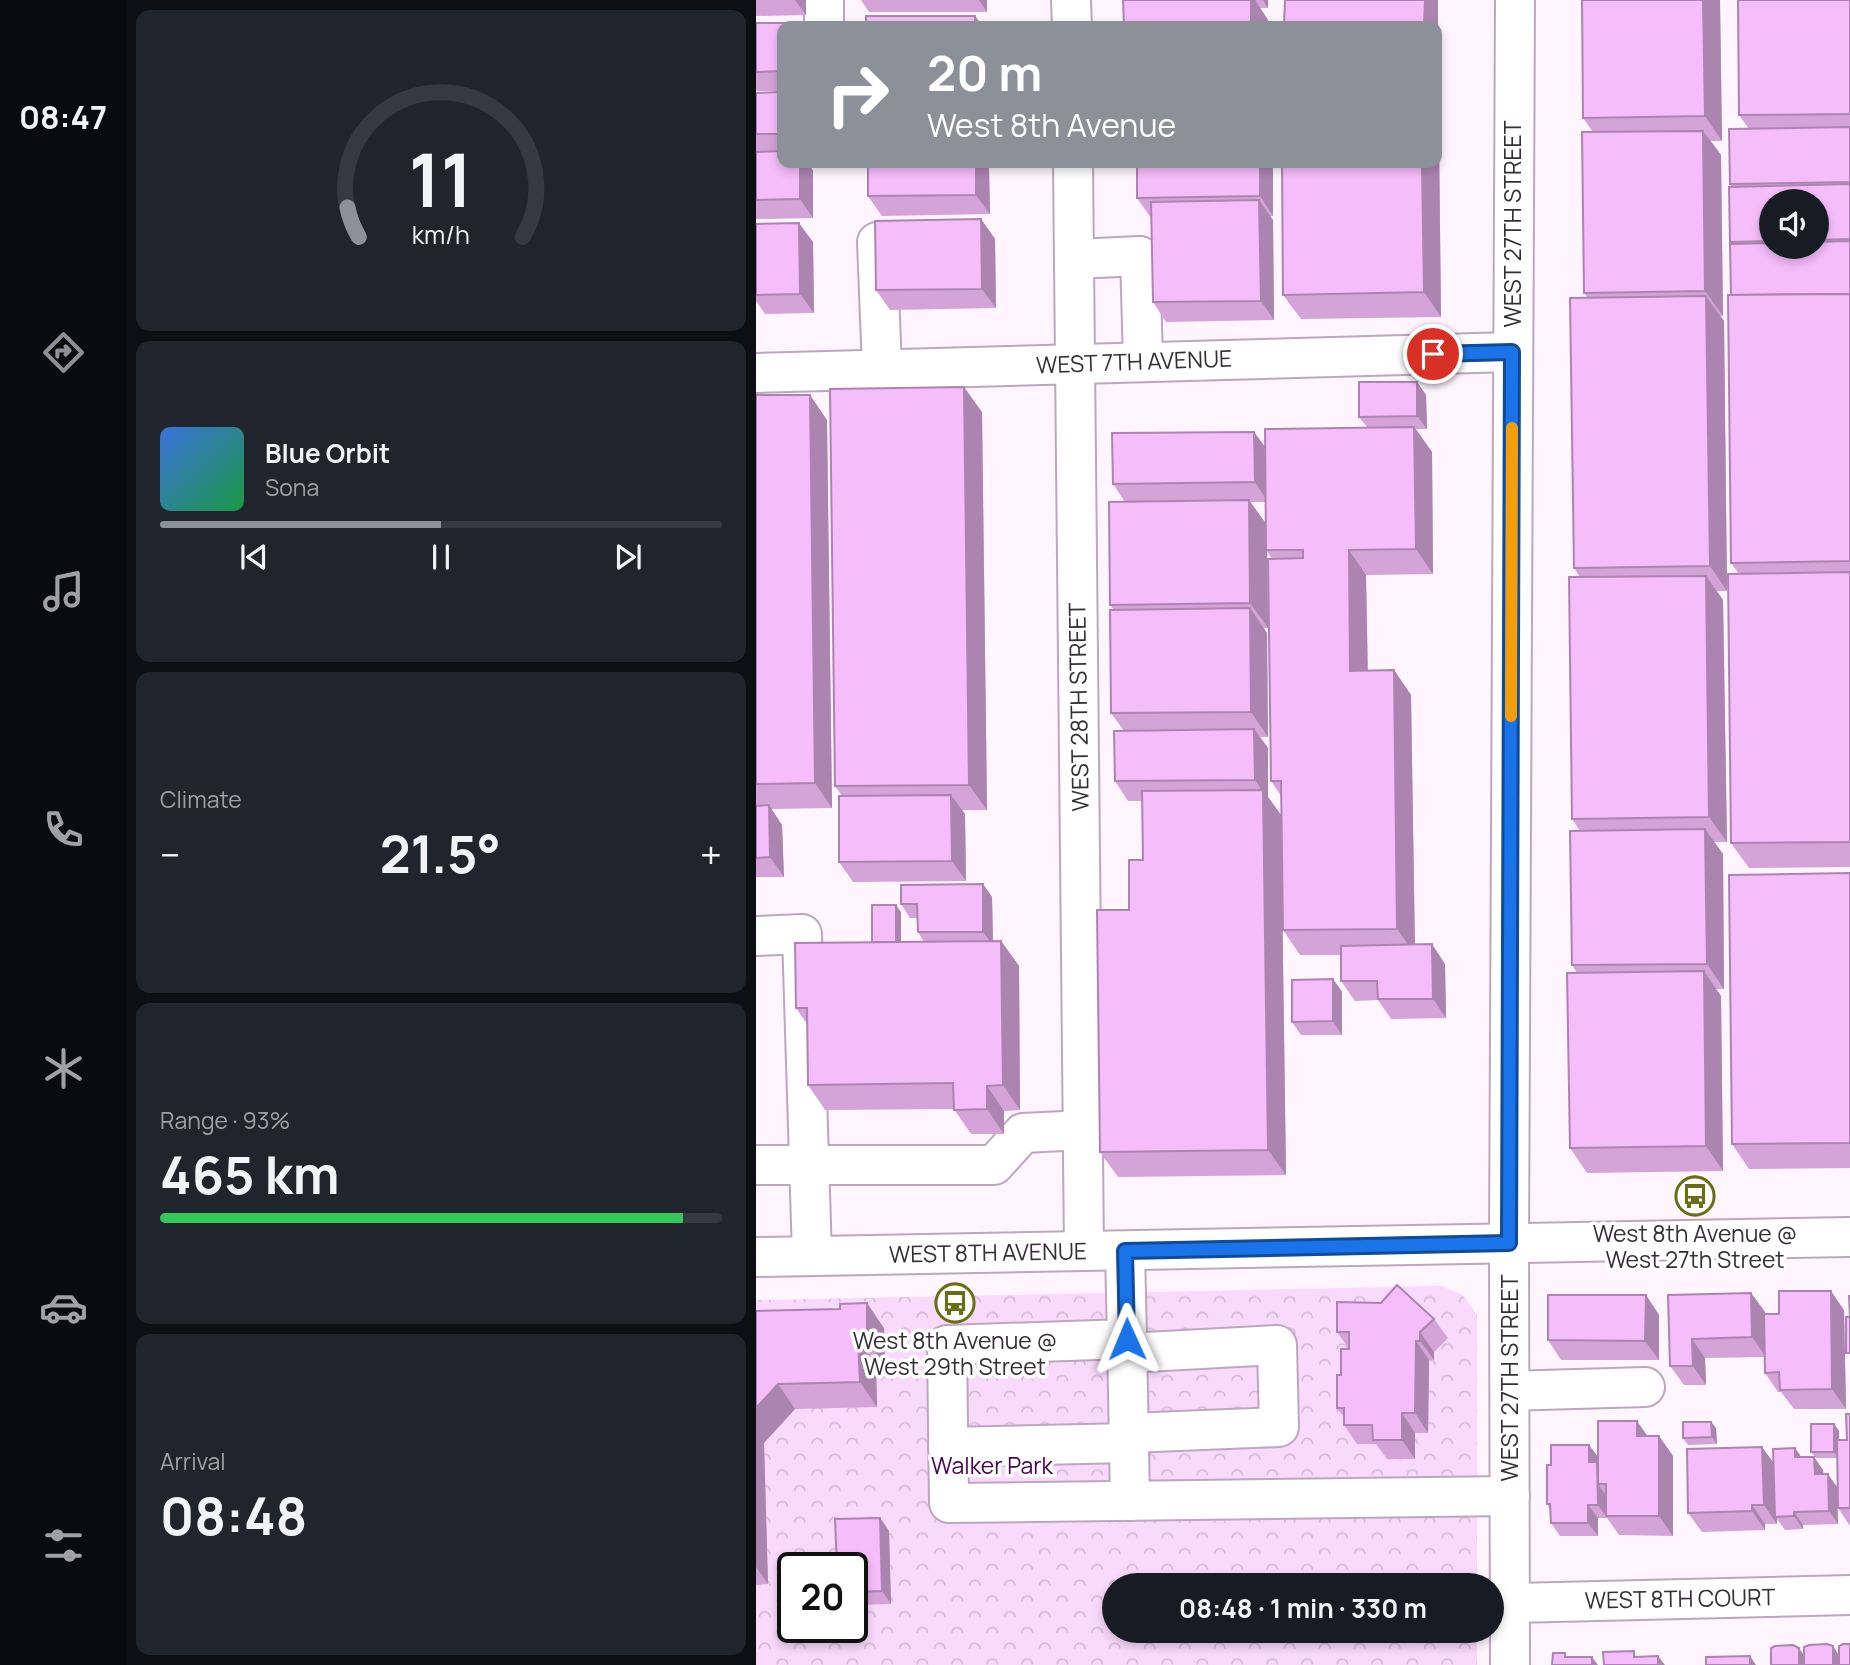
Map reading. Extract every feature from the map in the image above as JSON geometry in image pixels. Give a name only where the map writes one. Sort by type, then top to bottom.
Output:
[{"type":"street","points":[[824,0],[824,21]]},
{"type":"street","points":[[1072,0],[1072,21]]},
{"type":"street","name":"WEST 27TH STREET","points":[[1510,1665],[1509,1243],[1515,0]]},
{"type":"street","name":"WEST 28TH STREET","points":[[1073,168],[1084,1251]]},
{"type":"street","points":[[877,239],[882,369]]},
{"type":"street","points":[[1074,259],[1140,256],[1143,361]]},
{"type":"street","name":"WEST 7TH AVENUE","points":[[756,373],[1512,352]]},
{"type":"street","points":[[756,936],[802,934],[811,1256]]},
{"type":"street","points":[[756,1165],[994,1165],[1023,1133],[1083,1130]]},
{"type":"street","name":"WEST 8TH AVENUE","points":[[756,1258],[1850,1237]]},
{"type":"street","points":[[1125,1251],[1130,1501]]},
{"type":"street","points":[[948,1447],[1279,1427],[1277,1345],[947,1345],[948,1447],[949,1503],[1510,1496]]},
{"type":"street","points":[[1510,1391],[1645,1387]]},
{"type":"street","name":"WEST 8TH COURT","points":[[1510,1603],[1850,1595]]},
{"type":"green space","name":"Walker Park","points":[[1441,1286],[1463,1295],[1477,1315],[1477,1573],[1102,1573],[1102,1643],[1477,1643],[1477,1665],[756,1665],[756,1300]]},
{"type":"building","points":[[1123,0],[1251,0],[1251,21],[1124,21]]},
{"type":"building","points":[[1285,0],[1425,0],[1424,21],[1284,21]]},
{"type":"building","points":[[1582,0],[1703,0],[1705,116],[1583,118]]},
{"type":"building","points":[[1738,0],[1850,0],[1850,114],[1739,115]]},
{"type":"building","points":[[866,16],[975,16],[975,21],[866,21]]},
{"type":"building","points":[[756,23],[777,23],[777,71],[756,72]]},
{"type":"building","points":[[777,92],[777,134],[756,134],[756,93]]},
{"type":"building","points":[[1850,127],[1850,182],[1730,184],[1729,129]]},
{"type":"building","points":[[1703,131],[1705,291],[1584,293],[1582,132]]},
{"type":"building","points":[[777,151],[777,168],[800,168],[800,199],[756,200],[756,152]]},
{"type":"building","points":[[868,168],[976,168],[976,195],[868,196]]},
{"type":"building","points":[[1137,168],[1260,168],[1260,196],[1137,198]]},
{"type":"building","points":[[1282,168],[1422,168],[1424,292],[1283,295]]},
{"type":"building","points":[[1850,184],[1850,239],[1829,240],[1829,189],[1759,189],[1759,241],[1730,242],[1729,187]]},
{"type":"building","points":[[1259,200],[1261,301],[1153,302],[1151,202]]},
{"type":"building","points":[[981,219],[982,289],[876,290],[875,221]]},
{"type":"building","points":[[799,223],[800,294],[756,295],[756,224]]},
{"type":"building","points":[[1850,241],[1850,294],[1731,295],[1730,244],[1759,243],[1759,259],[1829,259],[1829,242]]},
{"type":"building","points":[[1850,294],[1850,561],[1731,563],[1728,295]]},
{"type":"building","points":[[1706,296],[1710,566],[1574,568],[1570,298]]},
{"type":"building","points":[[1359,382],[1417,382],[1417,416],[1359,417]]},
{"type":"building","points":[[964,387],[969,785],[835,786],[830,389]]},
{"type":"building","points":[[756,395],[810,395],[815,783],[756,784]]},
{"type":"building","points":[[1414,427],[1416,549],[1349,550],[1350,671],[1394,670],[1397,929],[1283,930],[1281,781],[1271,781],[1268,559],[1303,558],[1303,550],[1266,550],[1265,429]]},
{"type":"building","points":[[1254,432],[1255,482],[1113,484],[1112,433]]},
{"type":"building","points":[[1249,500],[1250,603],[1110,605],[1109,502]]},
{"type":"building","points":[[1850,572],[1850,842],[1731,843],[1728,574]]},
{"type":"building","points":[[1706,576],[1709,817],[1572,819],[1569,577]]},
{"type":"building","points":[[1250,608],[1251,712],[1111,713],[1110,610]]},
{"type":"building","points":[[1254,729],[1255,780],[1115,781],[1114,731]]},
{"type":"building","points":[[1263,790],[1268,1150],[1100,1152],[1097,910],[1129,910],[1129,860],[1143,860],[1142,791]]},
{"type":"building","points":[[951,795],[952,861],[839,862],[839,796]]},
{"type":"building","points":[[769,805],[770,857],[756,858],[756,806]]},
{"type":"building","points":[[1705,829],[1707,964],[1572,965],[1570,831]]},
{"type":"building","points":[[1850,873],[1850,1143],[1732,1144],[1729,875]]},
{"type":"building","points":[[983,884],[983,932],[918,932],[917,904],[901,904],[901,885]]},
{"type":"building","points":[[872,905],[896,905],[896,942],[872,942]]},
{"type":"building","points":[[1001,941],[1003,1085],[987,1086],[987,1109],[954,1110],[953,1083],[808,1085],[807,1008],[796,1008],[795,943]]},
{"type":"building","points":[[1432,944],[1433,999],[1378,999],[1377,981],[1341,981],[1341,946]]},
{"type":"building","points":[[1704,971],[1706,1146],[1570,1148],[1567,973]]},
{"type":"building","points":[[1333,979],[1333,1021],[1292,1022],[1292,980]]},
{"type":"building","points":[[1397,1285],[1434,1319],[1420,1332],[1420,1341],[1416,1341],[1415,1413],[1402,1413],[1402,1440],[1373,1440],[1372,1425],[1344,1425],[1344,1408],[1337,1408],[1337,1375],[1341,1375],[1341,1349],[1349,1349],[1349,1332],[1337,1332],[1337,1302],[1381,1303]]},
{"type":"building","points":[[1779,1291],[1831,1291],[1832,1389],[1780,1390],[1779,1372],[1765,1373],[1764,1314],[1779,1314]]},
{"type":"building","points":[[1751,1293],[1752,1337],[1692,1339],[1693,1366],[1670,1366],[1668,1295]]},
{"type":"building","points":[[1548,1295],[1646,1295],[1645,1341],[1548,1340]]},
{"type":"building","points":[[867,1303],[867,1340],[858,1341],[860,1382],[778,1384],[756,1408],[756,1311],[840,1309],[840,1304]]},
{"type":"building","points":[[1846,1317],[1850,1317],[1850,1353],[1846,1353]]},
{"type":"building","points":[[1846,1414],[1850,1414],[1850,1508],[1838,1508],[1837,1440],[1847,1440]]},
{"type":"building","points":[[1598,1421],[1637,1421],[1637,1436],[1659,1436],[1659,1516],[1606,1516],[1606,1484],[1598,1484]]},
{"type":"building","points":[[1683,1422],[1711,1422],[1712,1437],[1683,1438]]},
{"type":"building","points":[[1811,1424],[1834,1424],[1834,1452],[1811,1452]]},
{"type":"building","points":[[1551,1445],[1589,1445],[1589,1462],[1597,1462],[1598,1505],[1588,1505],[1588,1523],[1551,1523],[1550,1504],[1547,1504],[1547,1465],[1551,1465]]},
{"type":"building","points":[[1762,1447],[1764,1505],[1752,1505],[1752,1511],[1688,1513],[1687,1449]]},
{"type":"building","points":[[1795,1448],[1795,1457],[1814,1457],[1815,1474],[1828,1474],[1829,1511],[1794,1512],[1794,1516],[1775,1517],[1773,1449]]},
{"type":"building","points":[[880,1518],[882,1591],[868,1591],[868,1552],[836,1552],[835,1519]]},
{"type":"building","points":[[1827,1644],[1833,1646],[1833,1665],[1804,1665],[1804,1647]]},
{"type":"building","points":[[1850,1644],[1850,1665],[1839,1665],[1839,1646]]},
{"type":"building","points":[[1793,1645],[1799,1648],[1799,1665],[1771,1665],[1771,1648]]},
{"type":"building","points":[[1634,1651],[1634,1657],[1658,1656],[1658,1665],[1604,1665],[1603,1652]]},
{"type":"building","points":[[1553,1653],[1565,1653],[1565,1657],[1592,1657],[1592,1665],[1552,1665]]},
{"type":"building","points":[[1750,1656],[1750,1665],[1706,1665],[1706,1657]]},
{"type":"slow traffic","points":[[1511,716],[1512,428]]},
{"type":"place","name":"West 8th Avenue @ West 27th Street","points":[[1695,1196]]},
{"type":"place","name":"West 8th Avenue @ West 29th Street","points":[[955,1303]]},
{"type":"route","points":[[1127,1339],[1125,1251],[1509,1243],[1512,352],[1433,354]]}]
